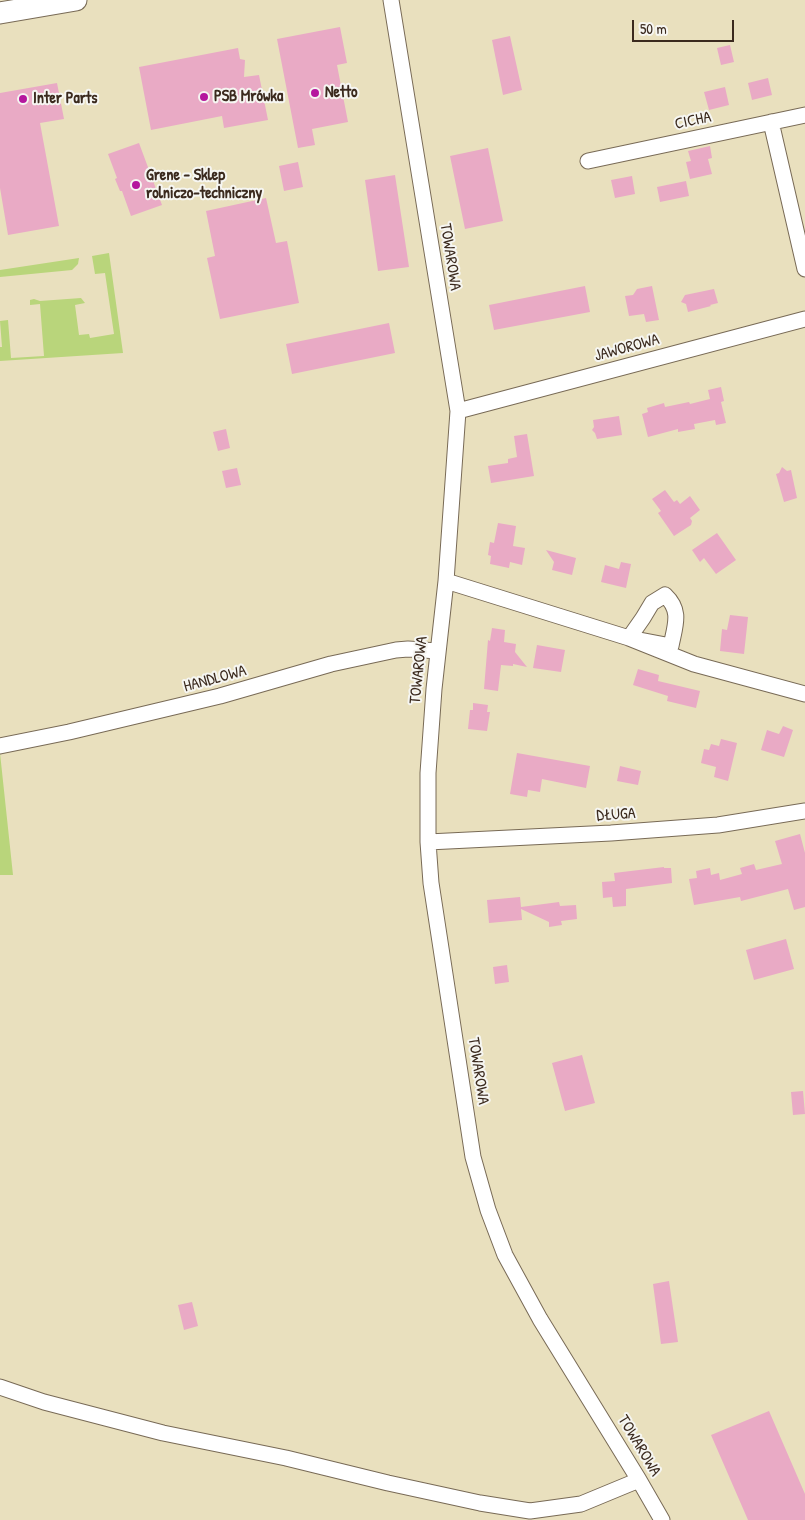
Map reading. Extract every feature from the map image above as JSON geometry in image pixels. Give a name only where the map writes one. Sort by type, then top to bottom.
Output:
[{"type":"street","points":[[0,13],[76,0]]},
{"type":"street","name":"TOWAROWA","points":[[391,0],[458,411],[446,581],[434,689],[428,773],[428,842],[433,893],[473,1157],[488,1210],[505,1255],[540,1319],[662,1520]]},
{"type":"street","name":"CICHA","points":[[588,161],[805,115]]},
{"type":"street","points":[[771,122],[805,269]]},
{"type":"street","name":"JAWOROWA","points":[[458,411],[805,319]]},
{"type":"street","points":[[446,581],[629,638],[694,664],[805,694]]},
{"type":"street","name":"HANDLOWA","points":[[0,746],[69,732],[220,696],[331,664],[396,650],[438,651]]},
{"type":"street","name":"DŁUGA","points":[[428,842],[611,833],[718,825],[805,811]]},
{"type":"street","points":[[0,1388],[44,1402],[163,1433],[286,1458],[462,1499],[530,1511],[581,1504],[639,1480]]},
{"type":"green space","points":[[109,253],[123,353],[0,361],[0,347],[2,347],[0,321],[8,320],[11,358],[44,356],[40,304],[30,305],[30,300],[34,299],[40,301],[81,298],[85,303],[75,305],[79,335],[89,334],[90,338],[114,334],[105,273],[95,274],[92,256]]},
{"type":"green space","points":[[79,258],[78,264],[72,270],[0,277],[0,270]]},
{"type":"green space","points":[[0,753],[13,875],[0,875]]},
{"type":"building","name":"Netto","points":[[340,27],[347,63],[337,65],[348,122],[312,129],[315,145],[298,148],[277,39]]},
{"type":"building","points":[[510,36],[522,90],[503,95],[492,40]]},
{"type":"building","points":[[730,45],[734,62],[721,65],[717,48]]},
{"type":"building","name":"PSB Mrówka","points":[[238,48],[240,59],[245,60],[244,77],[259,75],[268,120],[224,128],[222,116],[151,130],[139,67]]},
{"type":"building","points":[[768,78],[772,95],[752,100],[748,83]]},
{"type":"building","points":[[57,83],[64,119],[40,123],[59,226],[8,235],[0,188],[0,93]]},
{"type":"building","points":[[725,87],[729,105],[709,110],[704,92]]},
{"type":"building","name":"Grene - Sklep rolniczo-techniczny","points":[[139,143],[162,205],[131,216],[122,191],[120,191],[115,179],[117,178],[108,154]]},
{"type":"building","points":[[710,146],[712,158],[708,159],[712,174],[690,179],[686,162],[691,161],[688,151]]},
{"type":"building","points":[[488,148],[503,221],[465,229],[450,156]]},
{"type":"building","points":[[298,162],[303,187],[284,191],[279,166]]},
{"type":"building","points":[[395,175],[409,267],[378,271],[365,180]]},
{"type":"building","points":[[632,176],[635,194],[615,198],[611,180]]},
{"type":"building","points":[[686,181],[689,196],[660,202],[657,187]]},
{"type":"building","points":[[266,198],[276,243],[287,241],[299,303],[220,319],[207,258],[215,256],[206,211]]},
{"type":"building","points":[[585,286],[590,312],[494,330],[489,305]]},
{"type":"building","points":[[652,286],[659,320],[646,322],[644,314],[629,316],[625,296],[633,295],[637,289]]},
{"type":"building","points":[[714,289],[718,303],[711,306],[688,312],[686,304],[681,302],[685,295]]},
{"type":"building","points":[[389,323],[395,353],[292,374],[286,344]]},
{"type":"building","points":[[721,387],[724,401],[721,402],[726,423],[716,425],[715,420],[694,424],[695,429],[678,432],[678,429],[648,437],[642,414],[648,412],[647,408],[664,403],[665,407],[710,399],[708,390]]},
{"type":"building","points":[[619,416],[622,435],[597,439],[592,430],[594,427],[593,420]]},
{"type":"building","points":[[226,429],[230,448],[218,451],[213,432]]},
{"type":"building","points":[[527,434],[534,476],[491,483],[488,466],[508,463],[508,459],[517,457],[514,436]]},
{"type":"building","points":[[782,467],[787,471],[791,470],[797,498],[784,502],[776,474],[779,473]]},
{"type":"building","points":[[237,468],[241,485],[226,488],[222,471]]},
{"type":"building","points":[[665,490],[674,502],[677,500],[680,504],[690,496],[700,510],[690,518],[692,521],[691,525],[674,536],[658,513],[661,511],[652,499]]},
{"type":"building","points":[[498,523],[516,526],[513,546],[525,548],[522,565],[510,562],[509,568],[490,564],[491,556],[488,555],[490,542],[494,543]]},
{"type":"building","points":[[717,533],[736,560],[716,574],[704,558],[700,562],[692,550]]},
{"type":"building","points":[[546,550],[576,558],[572,575],[552,570],[554,562]]},
{"type":"building","points":[[621,562],[631,564],[626,588],[601,582],[605,565],[619,569]]},
{"type":"building","points":[[730,615],[748,617],[744,654],[720,651],[722,629],[727,630]]},
{"type":"building","points":[[492,628],[505,630],[504,642],[516,644],[515,652],[527,667],[513,664],[513,666],[501,665],[498,691],[484,689],[488,640],[490,641]]},
{"type":"building","points":[[537,645],[565,650],[561,672],[533,668]]},
{"type":"building","points":[[638,669],[659,675],[658,681],[700,691],[696,708],[667,701],[668,696],[633,685]]},
{"type":"building","points":[[473,703],[488,705],[487,712],[490,712],[487,731],[468,729],[470,710],[473,710]]},
{"type":"building","points":[[783,726],[793,730],[784,757],[761,750],[767,730],[779,734]]},
{"type":"building","points":[[721,739],[737,743],[728,781],[714,777],[716,767],[701,763],[704,749],[709,750],[711,744],[719,746]]},
{"type":"building","points":[[517,753],[590,766],[586,788],[542,779],[540,792],[528,790],[527,797],[510,794]]},
{"type":"building","points":[[620,766],[641,771],[638,785],[617,781]]},
{"type":"building","points":[[800,834],[805,853],[805,907],[794,910],[788,889],[741,901],[740,897],[694,905],[689,879],[697,878],[696,871],[710,868],[711,875],[719,873],[720,880],[742,874],[740,868],[754,864],[756,870],[782,864],[775,841]]},
{"type":"building","points":[[664,867],[671,868],[672,883],[626,889],[626,906],[613,907],[612,897],[603,898],[602,882],[615,881],[614,873]]},
{"type":"building","points":[[520,897],[521,907],[559,902],[560,906],[576,905],[577,919],[561,921],[562,925],[549,927],[549,922],[521,909],[522,920],[489,923],[487,900]]},
{"type":"building","points":[[786,939],[794,969],[754,980],[746,950]]},
{"type":"building","points":[[507,965],[509,982],[495,984],[493,967]]},
{"type":"building","points":[[582,1055],[595,1103],[565,1111],[552,1063]]},
{"type":"building","points":[[803,1091],[805,1114],[793,1115],[791,1092]]},
{"type":"building","points":[[669,1281],[678,1342],[661,1344],[653,1284]]},
{"type":"building","points":[[192,1302],[198,1326],[184,1330],[178,1305]]},
{"type":"building","points":[[769,1411],[805,1494],[805,1520],[748,1520],[711,1435]]},
{"type":"place","name":"Netto","points":[[315,93]]},
{"type":"place","name":"PSB Mrówka","points":[[204,97]]},
{"type":"place","name":"Inter Parts","points":[[23,99]]},
{"type":"place","name":"Grene - Sklep rolniczo-techniczny","points":[[136,185]]}]
